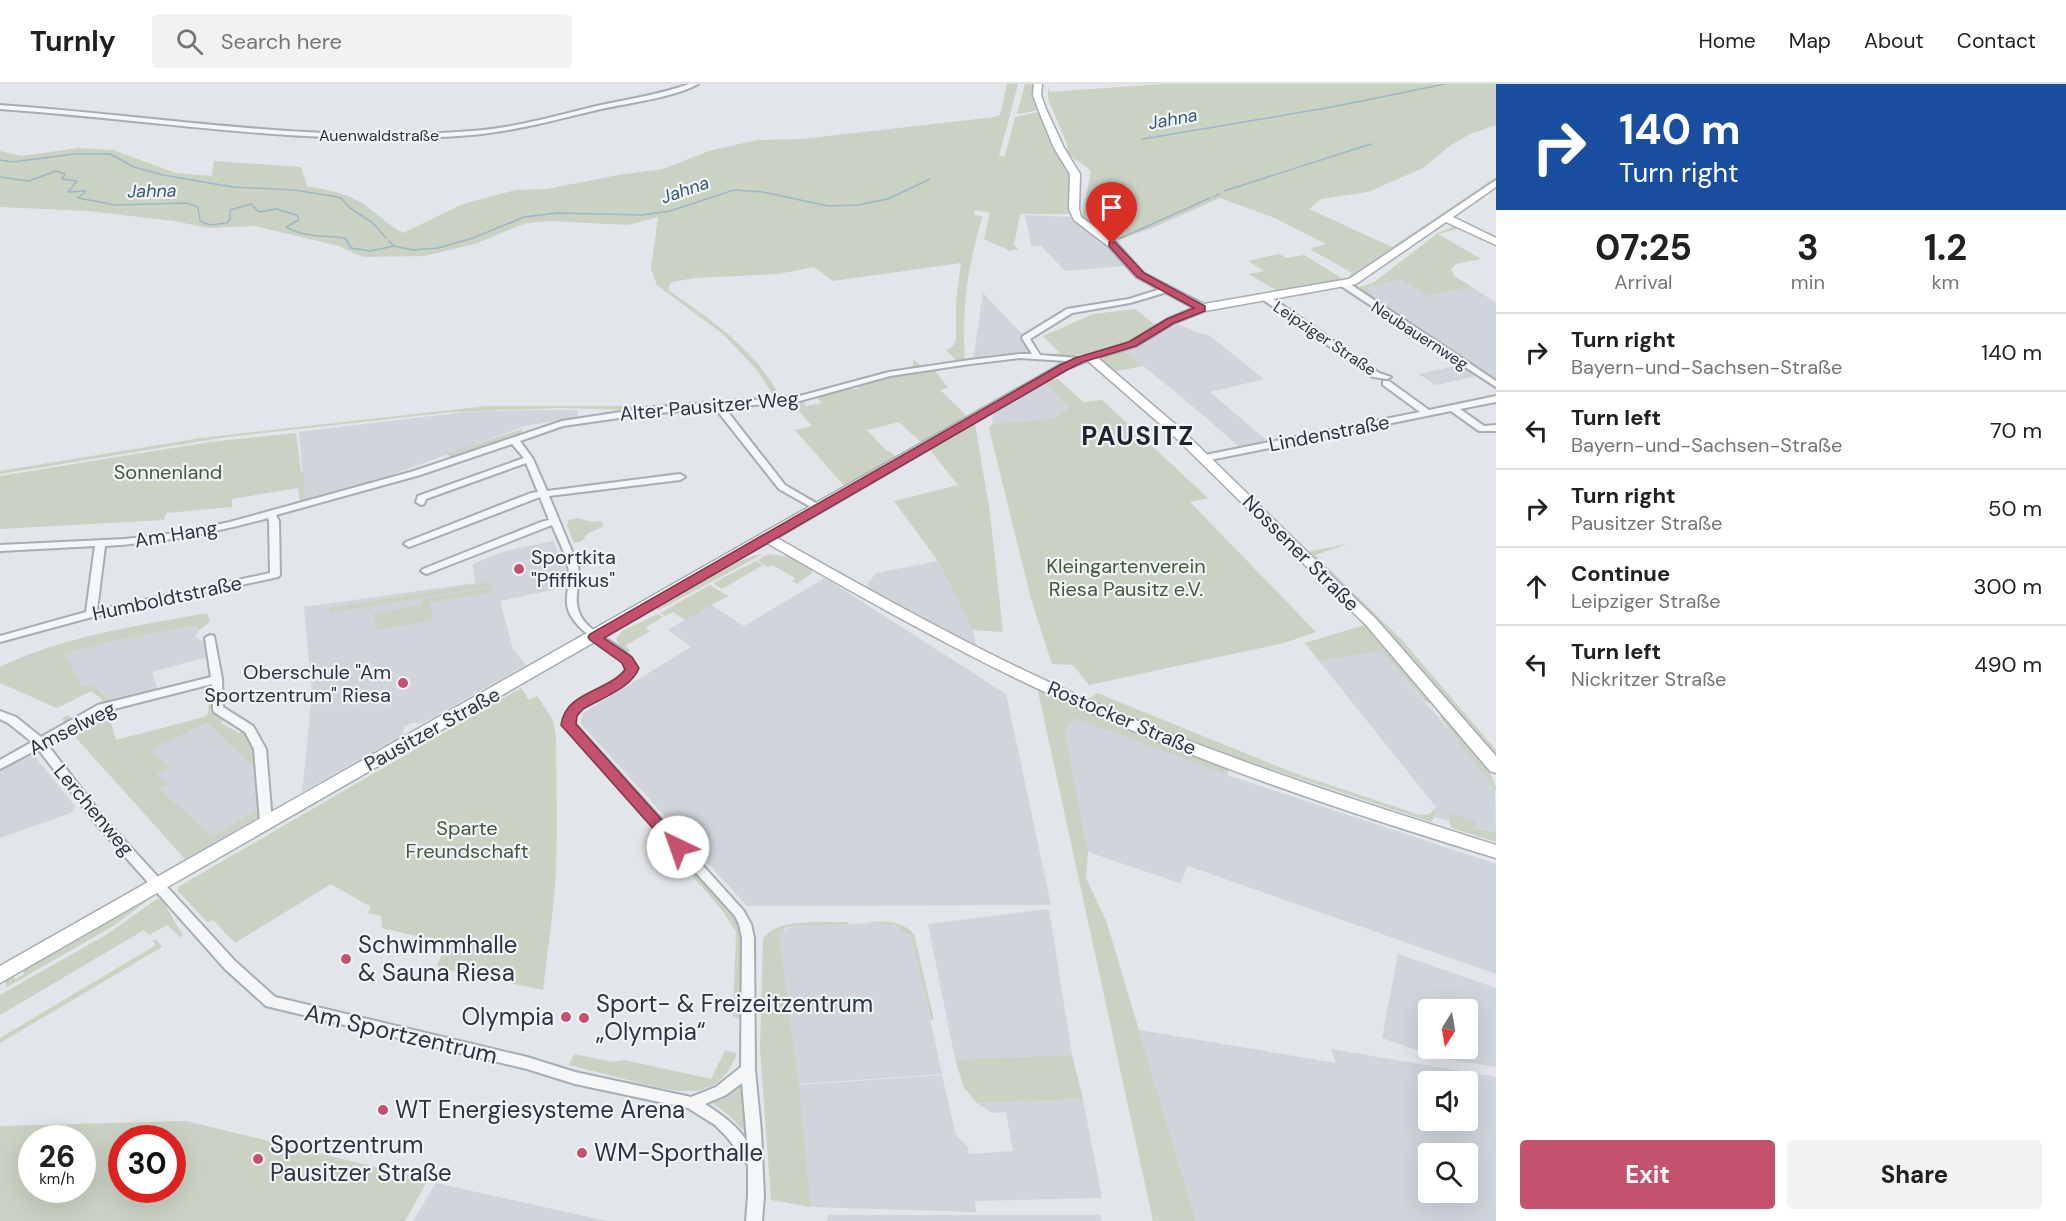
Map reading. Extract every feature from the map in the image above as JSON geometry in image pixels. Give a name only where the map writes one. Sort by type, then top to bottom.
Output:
[{"type":"street","name":"Auenwaldstraße","points":[[0,107],[308,134],[376,137],[440,136],[514,128],[660,95],[695,84]]},
{"type":"street","points":[[1038,84],[1040,104],[1076,177],[1075,216],[1087,228],[1112,244],[1140,275],[1164,290],[1202,308]]},
{"type":"street","name":"Leipziger Straße","points":[[864,483],[1084,358],[1133,344],[1171,321],[1202,308],[1344,284],[1359,278],[1496,183]]},
{"type":"street","points":[[1446,218],[1496,242]]},
{"type":"street","name":"Neubauernweg","points":[[1344,284],[1496,385]]},
{"type":"street","points":[[1037,356],[1026,338],[1047,323],[1078,308],[1130,301],[1164,290]]},
{"type":"street","name":"Leipziger Straße","points":[[1265,297],[1386,380],[1427,413]]},
{"type":"street","name":"Alter Pausitzer Weg","points":[[347,492],[443,464],[561,423],[639,411],[796,399],[904,372],[1020,356],[1084,358]]},
{"type":"street","name":"Nossener Straße","points":[[1084,358],[1205,458],[1379,631],[1496,767]]},
{"type":"street","name":"Lindenstraße","points":[[1205,458],[1496,399]]},
{"type":"street","points":[[718,406],[782,487],[818,508]]},
{"type":"street","points":[[1453,408],[1482,429],[1496,428]]},
{"type":"street","points":[[513,440],[529,459],[575,576],[573,611],[585,629],[627,660],[632,668],[627,677],[578,706],[570,714],[569,725],[739,913],[745,924],[748,938],[748,1070],[755,1165],[754,1221]]},
{"type":"street","points":[[421,502],[421,498],[529,459]]},
{"type":"street","points":[[409,544],[534,495],[680,477]]},
{"type":"street","name":"Pausitzer Straße","points":[[0,975],[864,483]]},
{"type":"street","name":"Am Hang","points":[[0,548],[100,544],[176,536],[347,492]]},
{"type":"street","name":"Humboldtstraße","points":[[0,639],[91,614],[275,575],[274,521],[270,513]]},
{"type":"street","points":[[426,571],[544,524],[555,522]]},
{"type":"street","name":"Rostocker Straße","points":[[767,538],[992,661],[1077,701],[1154,734],[1239,765],[1354,806],[1496,852]]},
{"type":"street","points":[[91,614],[100,544]]},
{"type":"street","points":[[210,638],[217,679],[218,709],[249,729],[260,749],[266,822]]},
{"type":"street","name":"Amselweg","points":[[0,765],[108,706],[217,679]]},
{"type":"street","name":"Lerchenweg","points":[[0,715],[12,720],[39,742],[100,821],[158,885]]},
{"type":"street","name":"Am Sportzentrum","points":[[158,885],[230,965],[249,984],[277,1005],[527,1063],[575,1078],[691,1103],[720,1121],[732,1132],[755,1165]]},
{"type":"street","points":[[691,1103],[702,1101],[721,1091],[748,1070]]},
{"type":"shaded area","points":[[1025,215],[1071,217],[1099,238],[1125,266],[1065,271],[1041,246],[1031,246]]},
{"type":"shaded area","points":[[1400,279],[1428,296],[1472,287],[1496,303],[1496,382],[1361,291],[1369,286]]},
{"type":"shaded area","points":[[983,293],[1024,336],[1029,353],[973,360]]},
{"type":"shaded area","points":[[1179,324],[1198,333],[1209,335],[1264,379],[1210,392],[1269,442],[1241,448],[1123,350]]},
{"type":"shaded area","points":[[1460,365],[1477,376],[1435,385],[1419,374]]},
{"type":"shaded area","points":[[1045,383],[1071,408],[1053,418],[992,424],[993,413]]},
{"type":"shaded area","points":[[577,410],[578,417],[525,426],[372,482],[305,502],[299,432],[464,412]]},
{"type":"shaded area","name":"Oberschule \"Am Sportzentrum\" Riesa","points":[[553,541],[567,573],[566,587],[500,601],[513,649],[526,665],[423,723],[411,723],[404,727],[403,735],[302,792],[312,694],[304,607],[475,583],[473,564],[505,551]]},
{"type":"shaded area","points":[[938,561],[973,630],[976,647],[865,588],[876,573]]},
{"type":"shaded area","points":[[825,578],[1006,694],[1051,905],[747,906],[581,724],[583,713],[691,647],[668,630],[710,604],[744,626]]},
{"type":"shaded area","points":[[195,626],[199,630],[195,637],[204,642],[207,657],[152,672],[158,690],[112,702],[91,684],[82,687],[65,654],[132,637]]},
{"type":"shaded area","points":[[1381,651],[1467,751],[1495,790],[1496,833],[1434,817],[1436,807],[1319,661]]},
{"type":"shaded area","points":[[1074,718],[1227,775],[1496,864],[1496,974],[1188,866],[1180,883],[1088,852],[1065,732]]},
{"type":"shaded area","points":[[208,723],[258,771],[259,809],[212,836],[160,789],[167,784],[157,774],[169,767],[151,750]]},
{"type":"shaded area","points":[[33,754],[75,806],[71,813],[0,838],[0,768],[26,755]]},
{"type":"shaded area","points":[[1049,909],[1072,1055],[955,1059],[928,924]]},
{"type":"shaded area","points":[[883,923],[901,927],[913,939],[942,1074],[799,1084],[779,934],[796,925]]},
{"type":"shaded area","points":[[1398,954],[1496,988],[1496,1067],[1446,1059],[1478,1059],[1478,999],[1418,999],[1418,1050],[1382,1038]]},
{"type":"shaded area","points":[[1139,1030],[1336,1063],[1331,1049],[1461,1071],[1418,1071],[1418,1131],[1478,1131],[1478,1074],[1496,1077],[1496,1221],[1196,1221]]},
{"type":"shaded area","points":[[942,1075],[956,1136],[968,1147],[969,1154],[1013,1151],[1006,1112],[992,1113],[977,1103],[1083,1099],[1102,1198],[975,1201],[976,1212],[811,1207],[799,1085]]},
{"type":"shaded area","points":[[436,1183],[607,1221],[413,1221]]},
{"type":"shaded area","points":[[829,1215],[1100,1215],[1102,1221],[826,1221]]},
{"type":"green space","points":[[1007,84],[1018,84],[999,156],[1005,156],[1015,117],[1038,112],[1057,152],[1067,152],[1067,144],[1048,99],[1048,84],[1049,92],[1163,84],[1496,84],[1496,125],[1470,134],[1451,145],[1423,168],[1368,192],[1321,199],[1309,209],[1392,247],[1496,177],[1496,180],[1355,275],[1349,276],[1352,273],[1310,249],[1326,244],[1275,218],[1220,198],[1152,228],[1113,241],[1084,222],[1082,216],[1091,172],[1069,154],[1059,154],[1070,168],[1071,214],[1020,214],[1014,245],[1018,249],[1009,251],[984,239],[990,213],[975,210],[974,215],[983,216],[973,251],[967,287],[964,324],[965,361],[958,362],[946,350],[952,347],[956,340],[956,302],[961,263],[833,281],[814,267],[778,274],[695,278],[671,282],[668,290],[715,324],[744,349],[769,378],[779,395],[807,393],[913,366],[913,359],[922,367],[791,399],[780,399],[778,395],[774,395],[775,400],[639,410],[560,408],[452,412],[227,437],[0,474],[0,471],[201,438],[487,406],[640,406],[773,395],[757,370],[724,335],[657,285],[651,269],[658,217],[628,225],[550,221],[526,223],[475,244],[424,256],[363,257],[339,246],[255,226],[208,228],[174,221],[88,211],[0,207],[0,151],[21,156],[79,148],[113,150],[176,173],[212,176],[214,161],[301,167],[307,186],[337,192],[352,198],[403,233],[463,204],[516,190],[547,189],[663,169],[709,151],[757,140],[802,139],[995,117],[1000,115]]},
{"type":"green space","points":[[1025,84],[1036,84],[1039,110],[1017,114]]},
{"type":"green space","points":[[1455,226],[1496,244],[1458,229],[1438,234],[1481,259],[1456,264],[1451,269],[1454,276],[1472,287],[1428,296],[1400,279],[1370,286],[1368,290],[1379,303],[1390,310],[1386,311],[1361,291],[1360,287],[1373,283],[1438,233]]},
{"type":"green space","points":[[1279,254],[1287,258],[1304,255],[1340,277],[1340,280],[1281,293],[1248,274],[1264,271],[1248,261]]},
{"type":"green space","points":[[1135,309],[1154,324],[1161,323],[1106,350],[1078,355],[1047,356],[1060,353],[1043,336],[1093,314]]},
{"type":"green space","points":[[1123,350],[1143,366],[1112,372],[1100,359]]},
{"type":"green space","points":[[934,369],[948,388],[940,390],[969,418],[904,455],[900,454],[922,443],[899,422],[867,430],[885,449],[896,456],[872,474],[846,488],[795,430],[812,426],[791,402],[801,400],[806,406],[822,403],[817,397],[858,389],[857,386],[890,376]]},
{"type":"green space","name":"Kleingartenverein Riesa Pausitz e.V.","points":[[1058,379],[1083,402],[1102,400],[1208,498],[1190,502],[1316,632],[1284,643],[1089,685],[1073,665],[1052,664],[1031,599],[989,428],[992,424],[1053,418],[1070,408],[1045,383]]},
{"type":"green space","points":[[975,424],[990,513],[1003,632],[973,630],[938,561],[894,501],[958,485],[930,450]]},
{"type":"green space","points":[[522,429],[523,435],[458,454],[460,456],[453,459],[446,454]]},
{"type":"green space","name":"Sonnenland","points":[[296,433],[301,472],[304,473],[305,502],[300,504],[298,488],[232,499],[232,507],[166,513],[164,520],[0,529],[0,476],[210,442]]},
{"type":"green space","points":[[577,518],[592,522],[601,521],[604,526],[587,534],[582,541],[574,543],[567,525],[569,520]]},
{"type":"green space","points":[[1348,544],[1315,555],[1402,640],[1496,750],[1496,756],[1435,687],[1306,552]]},
{"type":"green space","points":[[763,554],[659,610],[656,608],[725,568]]},
{"type":"green space","points":[[769,554],[790,557],[812,570],[811,574],[797,584],[792,581],[795,578],[772,565],[768,567],[757,560]]},
{"type":"green space","points":[[756,561],[763,565],[722,589],[714,584],[715,582]]},
{"type":"green space","points":[[490,582],[491,586],[330,613],[329,608]]},
{"type":"green space","points":[[710,585],[728,596],[685,620],[673,612],[665,616],[660,613]]},
{"type":"green space","points":[[492,587],[493,592],[430,603],[433,620],[376,630],[373,614],[422,605],[422,599]]},
{"type":"green space","points":[[207,613],[210,622],[199,630],[195,626],[132,637],[65,654],[82,687],[91,684],[112,702],[64,724],[62,718],[68,715],[71,718],[103,700],[91,691],[57,708],[0,683],[0,667],[50,647],[101,633]]},
{"type":"green space","points":[[658,614],[663,617],[645,628],[650,631],[625,646],[630,650],[628,652],[620,646],[616,639],[622,631]]},
{"type":"green space","points":[[1365,625],[1434,704],[1426,702],[1381,651],[1319,661],[1305,643]]},
{"type":"green space","points":[[210,682],[213,683],[220,717],[224,720],[221,723],[239,733],[245,729],[253,741],[258,771],[207,723],[151,750],[170,767],[157,774],[168,784],[160,789],[212,836],[259,809],[261,816],[185,859],[69,730],[107,709],[116,740],[204,717],[208,714]]},
{"type":"green space","points":[[515,686],[517,688],[185,879],[182,876]]},
{"type":"green space","name":"Sparte Freundschaft","points":[[521,688],[529,700],[537,696],[553,720],[556,738],[556,866],[543,990],[440,968],[437,965],[447,943],[382,928],[381,916],[368,913],[371,907],[331,884],[235,943],[213,920],[207,922],[178,891],[178,887]]},
{"type":"green space","points":[[1038,691],[1229,768],[1227,775],[1074,718],[1065,732],[1088,852],[1086,878],[1107,923],[1196,1221],[1153,1221]]},
{"type":"green space","points":[[1097,693],[1294,773],[1420,815],[1430,814],[1436,807],[1434,817],[1431,822],[1213,750],[1089,699]]},
{"type":"green space","points":[[1442,715],[1483,762],[1490,773],[1496,791],[1440,717]]},
{"type":"green space","points":[[1451,814],[1475,821],[1475,828],[1496,833],[1496,842],[1452,828],[1449,822]]},
{"type":"green space","points":[[669,849],[675,849],[711,887],[729,909],[740,928],[743,959],[739,1019],[733,1016],[736,932],[722,910]]},
{"type":"green space","points":[[152,897],[115,925],[7,987],[5,981],[13,976],[16,979],[24,974],[23,970],[30,965],[143,898]]},
{"type":"green space","points":[[157,899],[162,900],[183,936],[180,937],[167,925],[149,935],[144,930],[0,1015],[0,995],[106,935]]},
{"type":"green space","points":[[848,922],[848,924],[792,926],[785,928],[779,934],[799,1084],[811,1207],[771,1200],[760,1049],[763,939],[769,932],[790,924]]},
{"type":"green space","points":[[865,922],[898,924],[914,934],[934,1020],[931,1020],[911,936],[895,925]]},
{"type":"green space","points":[[156,939],[162,947],[0,1043],[0,1038],[156,945],[153,941]]},
{"type":"green space","points":[[725,1051],[737,1053],[729,1070],[719,1081],[708,1088],[695,1091],[667,1089],[569,1065],[574,1054],[613,1062],[624,1060],[711,1079]]},
{"type":"green space","points":[[1072,1055],[1083,1099],[977,1103],[964,1088],[955,1059]]},
{"type":"green space","points":[[736,1086],[741,1087],[742,1091],[746,1128],[743,1130],[730,1116],[711,1102],[724,1096]]},
{"type":"green space","name":"Sportzentrum Pausitzer Straße","points":[[186,1121],[428,1180],[405,1221],[0,1221],[0,1126],[18,1126],[18,1203],[96,1203],[96,1125],[37,1125]]},
{"type":"waterway","name":"Jahna","points":[[1143,139],[1332,107],[1445,84]]},
{"type":"waterway","points":[[1224,191],[1371,144]]},
{"type":"waterway","points":[[0,160],[12,162],[74,154],[110,154],[134,167],[163,175],[233,187],[294,190],[332,196],[341,198],[350,208],[373,223],[386,238]]},
{"type":"waterway","name":"Jahna","points":[[0,177],[29,181],[56,171],[65,174],[62,179],[77,181],[68,192],[86,191],[78,198],[115,205],[187,203],[198,207],[200,221],[210,225],[227,223],[230,219],[230,210],[251,204],[259,212],[276,209],[297,215],[299,220],[286,227],[293,231],[307,235],[345,238],[351,248],[370,251],[394,246]]},
{"type":"waterway","name":"Jahna","points":[[394,246],[413,250],[438,248],[473,238],[524,217],[557,213],[642,215],[670,211],[734,190],[763,192],[828,206],[858,205],[888,199],[930,179]]},
{"type":"waterway","points":[[1213,197],[1220,194]]},
{"type":"waterway","points":[[1119,239],[1210,198]]},
{"type":"waterway","name":"Jahna","points":[[389,241],[394,246]]},
{"type":"place","name":"Sportkita \"Pfiffikus\"","points":[[519,569]]},
{"type":"place","name":"Oberschule \"Am Sportzentrum\" Riesa","points":[[403,683]]},
{"type":"place","name":"Schwimmhalle & Sauna Riesa","points":[[346,959]]},
{"type":"place","name":"Olympia","points":[[566,1017]]},
{"type":"place","name":"Sport- & Freizeitzentrum „Olympia“","points":[[584,1018]]},
{"type":"place","name":"WT Energiesysteme Arena","points":[[383,1110]]},
{"type":"place","name":"WM-Sporthalle","points":[[582,1153]]},
{"type":"place","name":"Sportzentrum Pausitzer Straße","points":[[258,1159]]},
{"type":"district","name":"PAUSITZ","points":[[1138,436]]},
{"type":"route","points":[[678,847],[574,733],[567,722],[571,712],[578,706],[627,677],[632,671],[627,660],[595,637],[1064,368],[1079,360],[1133,344],[1171,321],[1202,308],[1140,275],[1112,244]]}]
